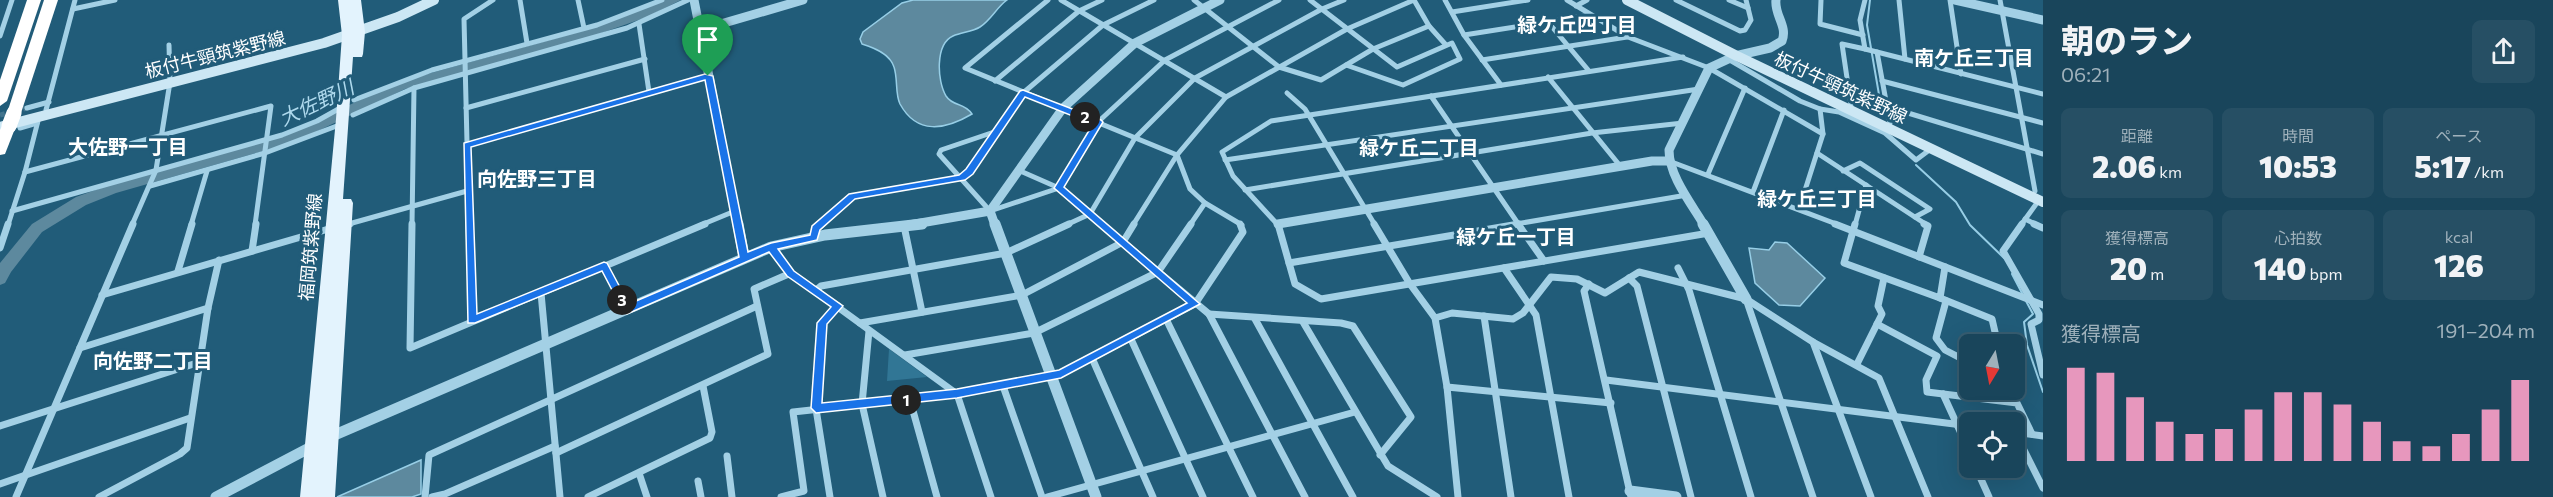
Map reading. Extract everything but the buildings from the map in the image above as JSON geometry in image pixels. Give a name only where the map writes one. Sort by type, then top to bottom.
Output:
[{"type":"highway","points":[[0,101],[34,0]]},
{"type":"highway","points":[[0,150],[12,121],[51,0]]},
{"type":"main road","name":"福岡筑紫野線","points":[[344,0],[353,31]]},
{"type":"main road","name":"福岡筑紫野線","points":[[326,497],[339,226],[355,0]]},
{"type":"main road","name":"板付牛頸筑紫野線","points":[[353,31],[421,0]]},
{"type":"main road","name":"板付牛頸筑紫野線","points":[[12,121],[353,31],[434,0]]},
{"type":"main road","name":"板付牛頸筑紫野線","points":[[1627,0],[1737,56],[2040,197]]},
{"type":"main road","name":"板付牛頸筑紫野線","points":[[1637,0],[1737,56],[1890,123],[2040,197]]},
{"type":"main road","name":"福岡筑紫野線","points":[[309,497],[339,226]]},
{"type":"street","points":[[0,36],[12,0]]},
{"type":"street","points":[[0,248],[43,113],[75,0]]},
{"type":"street","points":[[73,9],[115,0]]},
{"type":"street","points":[[472,320],[464,19],[493,0]]},
{"type":"street","points":[[520,0],[527,43]]},
{"type":"street","points":[[578,0],[584,28]]},
{"type":"street","points":[[642,0],[644,8]]},
{"type":"street","points":[[150,184],[207,171],[265,152],[347,113],[410,77],[584,28],[662,0]]},
{"type":"street","points":[[12,211],[266,141],[414,88],[639,24],[688,0]]},
{"type":"street","points":[[694,0],[744,258]]},
{"type":"street","points":[[700,30],[803,0]]},
{"type":"street","points":[[781,497],[804,491],[794,412],[957,394],[1050,376],[1092,358],[1195,304],[1243,232],[1242,225],[1205,203],[1190,189],[1177,154],[965,68],[1048,0]]},
{"type":"street","points":[[1061,0],[1226,97]]},
{"type":"street","points":[[995,81],[1079,11],[1102,0]]},
{"type":"street","points":[[814,238],[816,229],[852,196],[962,178],[970,172],[1023,93],[1103,25],[1154,0]]},
{"type":"street","points":[[1194,0],[1279,68],[1321,80],[1373,49],[1429,26]]},
{"type":"street","points":[[990,211],[1063,108],[1135,43],[1220,0]]},
{"type":"street","points":[[220,496],[330,437],[771,247],[814,238],[990,211],[1059,188],[1098,122],[1164,60],[1279,0]]},
{"type":"street","points":[[1310,0],[1396,67],[1452,44],[1460,59],[1403,85],[1346,65]]},
{"type":"street","points":[[815,291],[821,286],[1006,253],[1090,214],[1135,138],[1195,78],[1322,9],[1344,0]]},
{"type":"street","points":[[860,323],[1022,295],[1123,242],[1177,154],[1226,97],[1347,29],[1414,0],[1429,26],[1446,45]]},
{"type":"street","points":[[1445,0],[1464,35],[1501,85]]},
{"type":"street","points":[[1452,12],[1528,0]]},
{"type":"street","points":[[1567,0],[1628,37],[1709,68],[1824,134]]},
{"type":"street","points":[[1576,6],[1587,0]]},
{"type":"street","points":[[1676,0],[1740,31],[1745,30],[1750,20],[1746,0]]},
{"type":"street","points":[[1729,0],[1748,8]]},
{"type":"street","points":[[1776,0],[1774,7],[1784,33],[1783,39],[1777,45],[1737,56],[1709,68],[1670,150],[1669,161],[1746,299],[1813,497]]},
{"type":"street","points":[[1821,0],[1820,24],[1863,35]]},
{"type":"street","points":[[1864,49],[1860,20],[1865,0]]},
{"type":"street","points":[[1899,0],[1905,59]]},
{"type":"street","points":[[1961,74],[1953,0],[2043,20]]},
{"type":"street","points":[[2000,0],[2027,150],[2040,197],[2003,251],[2039,314],[2039,320],[2031,324],[2043,375]]},
{"type":"street","points":[[1464,35],[1592,15]]},
{"type":"street","points":[[1548,22],[1589,71]]},
{"type":"street","points":[[639,24],[649,92]]},
{"type":"street","points":[[1482,60],[1628,37]]},
{"type":"street","points":[[1851,105],[1842,44],[2043,94]]},
{"type":"street","points":[[16,497],[155,171],[163,135],[170,79],[169,45]]},
{"type":"street","points":[[1877,52],[1885,106],[1890,123]]},
{"type":"street","points":[[1737,56],[1800,101],[1820,109],[1839,112],[1885,133],[1916,160],[1932,148]]},
{"type":"street","points":[[1683,57],[1271,121],[1222,152],[1233,176],[1278,224],[1295,284],[1321,299],[1709,233]]},
{"type":"street","points":[[466,108],[645,59]]},
{"type":"street","points":[[467,145],[708,76]]},
{"type":"street","points":[[1548,77],[1621,167]]},
{"type":"street","points":[[1882,81],[2043,123]]},
{"type":"street","points":[[414,88],[410,348],[735,211]]},
{"type":"street","points":[[1708,174],[1745,88]]},
{"type":"street","points":[[1225,160],[1699,89]]},
{"type":"street","points":[[1287,93],[1308,115],[1410,284],[1435,318],[1447,387],[1458,497]]},
{"type":"street","points":[[1431,96],[1544,261]]},
{"type":"street","points":[[25,172],[271,106],[252,251]]},
{"type":"street","points":[[1885,106],[2043,154]]},
{"type":"street","points":[[1798,209],[1824,134],[1820,109]]},
{"type":"street","points":[[1753,192],[1784,110]]},
{"type":"street","points":[[12,121],[43,113]]},
{"type":"street","points":[[12,121],[43,113]]},
{"type":"street","points":[[1245,190],[1592,133],[1683,123]]},
{"type":"street","points":[[997,130],[941,150],[939,154],[990,211],[1096,497]]},
{"type":"street","points":[[1817,153],[1928,226],[1919,257]]},
{"type":"street","points":[[1278,224],[1652,161],[1669,161],[1708,174],[2043,305]]},
{"type":"street","points":[[1843,171],[1860,163],[1930,209],[1916,217]]},
{"type":"street","points":[[1018,170],[1059,188],[1209,314],[1305,497]]},
{"type":"street","points":[[178,271],[207,171]]},
{"type":"street","points":[[2034,178],[2043,181]]},
{"type":"street","points":[[1866,185],[1844,263],[1992,319],[1995,334]]},
{"type":"street","points":[[102,295],[178,271],[467,191]]},
{"type":"street","points":[[1288,263],[1687,195]]},
{"type":"street","points":[[905,355],[1034,333],[1158,272],[1205,203]]},
{"type":"street","points":[[2025,219],[2043,228]]},
{"type":"street","points":[[904,226],[922,312]]},
{"type":"street","points":[[771,247],[790,273],[957,394],[991,497]]},
{"type":"street","points":[[99,497],[180,454],[187,448],[208,308],[219,260]]},
{"type":"street","points":[[604,266],[627,310]]},
{"type":"street","points":[[1945,267],[1943,300],[1936,339],[1945,350],[1959,357]]},
{"type":"street","points":[[1504,268],[1536,315],[1569,497]]},
{"type":"street","points":[[1678,268],[1689,290],[1751,497]]},
{"type":"street","points":[[1435,318],[1452,313],[1513,319],[1523,313],[1551,277],[1577,279],[1605,293],[1639,272],[1746,299],[1813,342],[1879,378],[1928,497]]},
{"type":"street","points":[[432,497],[445,494],[556,450],[704,386],[768,354],[754,289],[790,273]]},
{"type":"street","points":[[1629,278],[1637,286],[1691,497]]},
{"type":"street","points":[[1857,364],[1882,314],[1878,306],[1884,278]]},
{"type":"street","points":[[1589,284],[1584,291],[1631,494],[1676,497]]},
{"type":"street","points":[[541,293],[560,497]]},
{"type":"street","points":[[425,497],[429,455],[757,306]]},
{"type":"street","points":[[830,497],[816,408],[822,323],[838,306]]},
{"type":"street","points":[[80,348],[208,308]]},
{"type":"street","points":[[1209,314],[1255,319],[1341,323],[1353,326],[1411,417],[1380,454]]},
{"type":"street","points":[[1484,316],[1511,497]]},
{"type":"street","points":[[1166,319],[1253,497]]},
{"type":"street","points":[[1255,319],[1353,497]]},
{"type":"street","points":[[1304,322],[1388,466],[1437,497]]},
{"type":"street","points":[[1877,324],[1937,356],[1926,380],[1927,392],[2017,403],[2032,434]]},
{"type":"street","points":[[869,331],[862,404],[883,497]]},
{"type":"street","points":[[1130,337],[1203,497]]},
{"type":"street","points":[[1813,342],[1870,497]]},
{"type":"street","points":[[1092,358],[1153,497]]},
{"type":"street","points":[[0,426],[200,362]]},
{"type":"street","points":[[1606,380],[1957,424]]},
{"type":"street","points":[[588,497],[710,438],[712,432],[704,386]]},
{"type":"street","points":[[1003,386],[1044,497],[1355,412]]},
{"type":"street","points":[[1447,387],[1611,403]]},
{"type":"street","points":[[1943,394],[1959,428]]},
{"type":"street","points":[[910,400],[937,497]]},
{"type":"street","points":[[0,484],[190,418]]},
{"type":"street","points":[[2025,433],[2043,436]]},
{"type":"street","points":[[2025,452],[2043,488]]},
{"type":"street","points":[[727,456],[732,497]]},
{"type":"street","points":[[639,473],[647,497]]},
{"type":"street","points":[[1980,478],[1989,497]]},
{"type":"street","points":[[698,481],[701,497]]},
{"type":"shaded area","points":[[913,0],[1007,0],[980,27],[953,36],[943,47],[939,63],[946,96],[972,114],[952,124],[932,127],[923,125],[907,114],[898,100],[892,62],[881,52],[862,44],[860,39],[863,32],[902,3]]},
{"type":"shaded area","points":[[1775,242],[1787,243],[1825,278],[1800,306],[1779,305],[1755,283],[1749,248],[1769,250]]},
{"type":"shaded area","points":[[889,349],[927,377],[887,381]]},
{"type":"shaded area","points":[[421,460],[421,494],[412,497],[337,497]]},
{"type":"waterway","name":"大佐野川","points":[[0,279],[4,269],[37,228],[81,201],[112,189],[290,139],[400,86],[586,34],[675,0]]},
{"type":"waterway","points":[[1870,0],[1867,25],[1882,112]]},
{"type":"waterway","points":[[1916,165],[1956,202],[1970,225],[2004,258]]},
{"type":"waterway","points":[[2012,274],[2023,295]]},
{"type":"waterway","points":[[2026,301],[2033,314],[2024,322],[2027,345],[2043,392]]},
{"type":"tunnel","points":[[0,115],[27,108]]},
{"type":"district","name":"緑ケ丘四丁目","points":[[1577,24]]},
{"type":"district","name":"南ケ丘三丁目","points":[[1974,57]]},
{"type":"district","name":"大佐野一丁目","points":[[128,146]]},
{"type":"district","name":"緑ケ丘二丁目","points":[[1419,147]]},
{"type":"district","name":"向佐野三丁目","points":[[537,178]]},
{"type":"district","name":"緑ケ丘三丁目","points":[[1817,198]]},
{"type":"district","name":"緑ケ丘一丁目","points":[[1516,236]]},
{"type":"district","name":"向佐野二丁目","points":[[153,360]]},
{"type":"route","points":[[708,76],[467,145],[472,320],[604,266],[627,310],[771,247],[814,238],[816,229],[852,196],[962,178],[970,172],[1023,93],[1098,122],[1059,188],[1195,304],[1061,374],[957,394],[816,408],[822,323],[838,306],[790,273],[771,247],[744,258],[708,76]]}]
